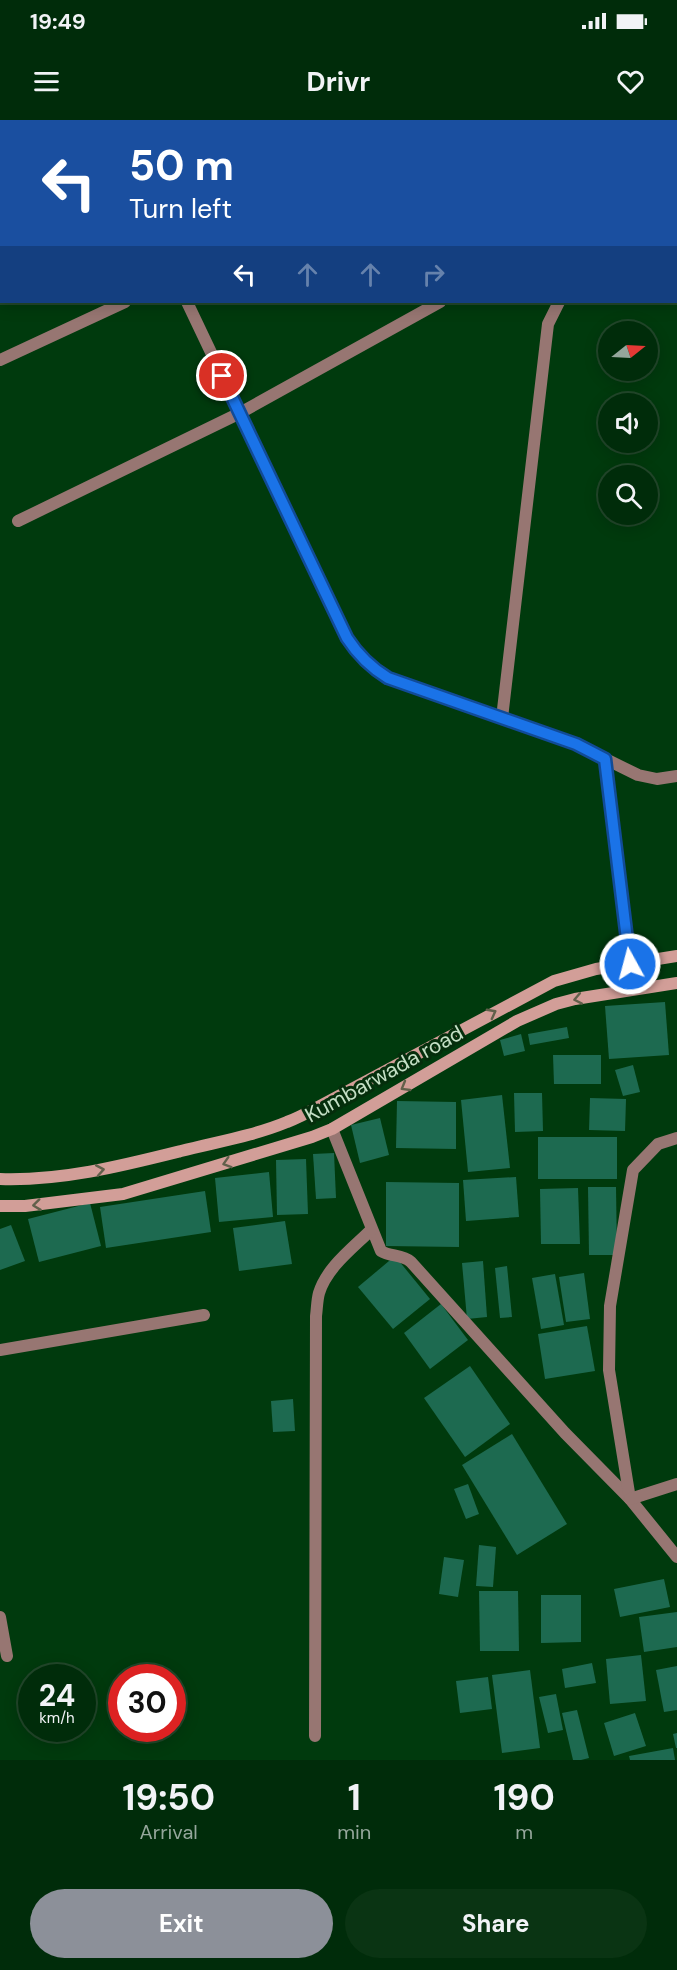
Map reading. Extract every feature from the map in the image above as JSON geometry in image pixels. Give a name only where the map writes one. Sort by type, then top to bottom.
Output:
[{"type":"street","points":[[0,360],[123,303]]},
{"type":"street","points":[[187,303],[347,638],[357,653],[371,667],[388,678],[576,744],[638,775],[657,778],[677,776]]},
{"type":"street","points":[[18,521],[240,413],[438,303]]},
{"type":"street","points":[[502,718],[548,324],[558,303]]},
{"type":"street","points":[[605,759],[630,964]]},
{"type":"street","name":"Kumbarwada road","points":[[0,1179],[65,1177],[104,1170],[263,1131],[320,1107],[554,981],[596,969],[677,956]]},
{"type":"street","name":"Kumbarwada road","points":[[0,1206],[25,1206],[123,1194],[312,1137],[332,1129],[517,1021],[556,1004],[677,983]]},
{"type":"street","points":[[332,1129],[381,1251],[384,1254],[404,1257],[411,1262],[558,1425],[630,1500],[677,1557]]},
{"type":"street","points":[[630,1500],[609,1370],[610,1306],[633,1170],[658,1143],[677,1138]]},
{"type":"street","points":[[315,1736],[315,1316],[318,1294],[324,1280],[372,1230]]},
{"type":"street","points":[[0,1350],[204,1315]]},
{"type":"street","points":[[630,1500],[677,1484]]},
{"type":"street","points":[[0,1617],[7,1656]]},
{"type":"building","points":[[665,1002],[669,1055],[609,1059],[605,1006]]},
{"type":"building","points":[[567,1027],[569,1038],[530,1045],[528,1034]]},
{"type":"building","points":[[521,1034],[525,1051],[504,1056],[500,1040]]},
{"type":"building","points":[[553,1055],[601,1055],[601,1084],[554,1084]]},
{"type":"building","points":[[633,1065],[640,1092],[623,1096],[615,1070]]},
{"type":"building","points":[[514,1093],[542,1093],[543,1131],[515,1132]]},
{"type":"building","points":[[502,1095],[510,1168],[468,1172],[461,1100]]},
{"type":"building","points":[[590,1098],[626,1099],[625,1131],[589,1130]]},
{"type":"building","points":[[397,1101],[456,1102],[456,1149],[396,1148]]},
{"type":"building","points":[[380,1118],[389,1155],[360,1163],[351,1125]]},
{"type":"building","points":[[538,1137],[617,1137],[617,1179],[538,1179]]},
{"type":"building","points":[[334,1153],[336,1198],[316,1199],[313,1154]]},
{"type":"building","points":[[306,1159],[308,1214],[277,1215],[276,1160]]},
{"type":"building","points":[[269,1172],[273,1217],[219,1222],[215,1178]]},
{"type":"building","points":[[516,1177],[519,1217],[466,1221],[463,1180]]},
{"type":"building","points":[[386,1182],[459,1183],[459,1247],[386,1246]]},
{"type":"building","points":[[588,1187],[616,1187],[617,1255],[589,1255]]},
{"type":"building","points":[[578,1188],[580,1244],[541,1244],[540,1189]]},
{"type":"building","points":[[205,1191],[211,1232],[106,1248],[100,1207]]},
{"type":"building","points":[[90,1203],[101,1246],[39,1262],[28,1219]]},
{"type":"building","points":[[285,1221],[292,1264],[239,1271],[233,1228]]},
{"type":"building","points":[[11,1225],[25,1261],[0,1270],[0,1229]]},
{"type":"building","points":[[395,1256],[430,1299],[393,1329],[358,1287]]},
{"type":"building","points":[[483,1261],[487,1317],[467,1319],[462,1263]]},
{"type":"building","points":[[507,1266],[512,1317],[500,1318],[495,1268]]},
{"type":"building","points":[[584,1273],[590,1319],[566,1322],[559,1277]]},
{"type":"building","points":[[555,1274],[564,1325],[541,1329],[532,1278]]},
{"type":"building","points":[[441,1304],[468,1340],[430,1369],[404,1333]]},
{"type":"building","points":[[587,1326],[595,1371],[545,1379],[538,1334]]},
{"type":"building","points":[[470,1366],[510,1424],[465,1457],[424,1398]]},
{"type":"building","points":[[293,1399],[295,1431],[273,1432],[271,1401]]},
{"type":"building","points":[[512,1434],[567,1524],[517,1555],[462,1465]]},
{"type":"building","points":[[468,1484],[479,1514],[466,1519],[454,1489]]},
{"type":"building","points":[[479,1545],[496,1547],[493,1587],[476,1586]]},
{"type":"building","points":[[444,1557],[464,1560],[458,1597],[439,1594]]},
{"type":"building","points":[[664,1579],[670,1607],[620,1617],[614,1589]]},
{"type":"building","points":[[479,1591],[518,1591],[519,1651],[480,1651]]},
{"type":"building","points":[[541,1595],[581,1595],[581,1642],[541,1643]]},
{"type":"building","points":[[677,1612],[677,1647],[644,1652],[639,1617]]},
{"type":"building","points":[[641,1655],[646,1701],[610,1704],[606,1659]]},
{"type":"building","points":[[592,1663],[596,1683],[565,1688],[562,1669]]},
{"type":"building","points":[[677,1666],[677,1710],[664,1712],[656,1670]]},
{"type":"building","points":[[530,1670],[540,1748],[502,1753],[492,1675]]},
{"type":"building","points":[[488,1677],[492,1709],[460,1713],[456,1681]]},
{"type":"building","points":[[556,1694],[563,1730],[548,1733],[539,1697]]},
{"type":"building","points":[[577,1710],[589,1758],[573,1760],[562,1713]]},
{"type":"building","points":[[635,1713],[646,1746],[614,1756],[604,1723]]},
{"type":"building","points":[[677,1733],[677,1748],[676,1748],[673,1734]]},
{"type":"building","points":[[673,1748],[675,1760],[630,1760],[629,1756]]},
{"type":"route","points":[[222,376],[347,638],[357,653],[371,667],[388,678],[576,744],[605,759],[630,964]]}]
